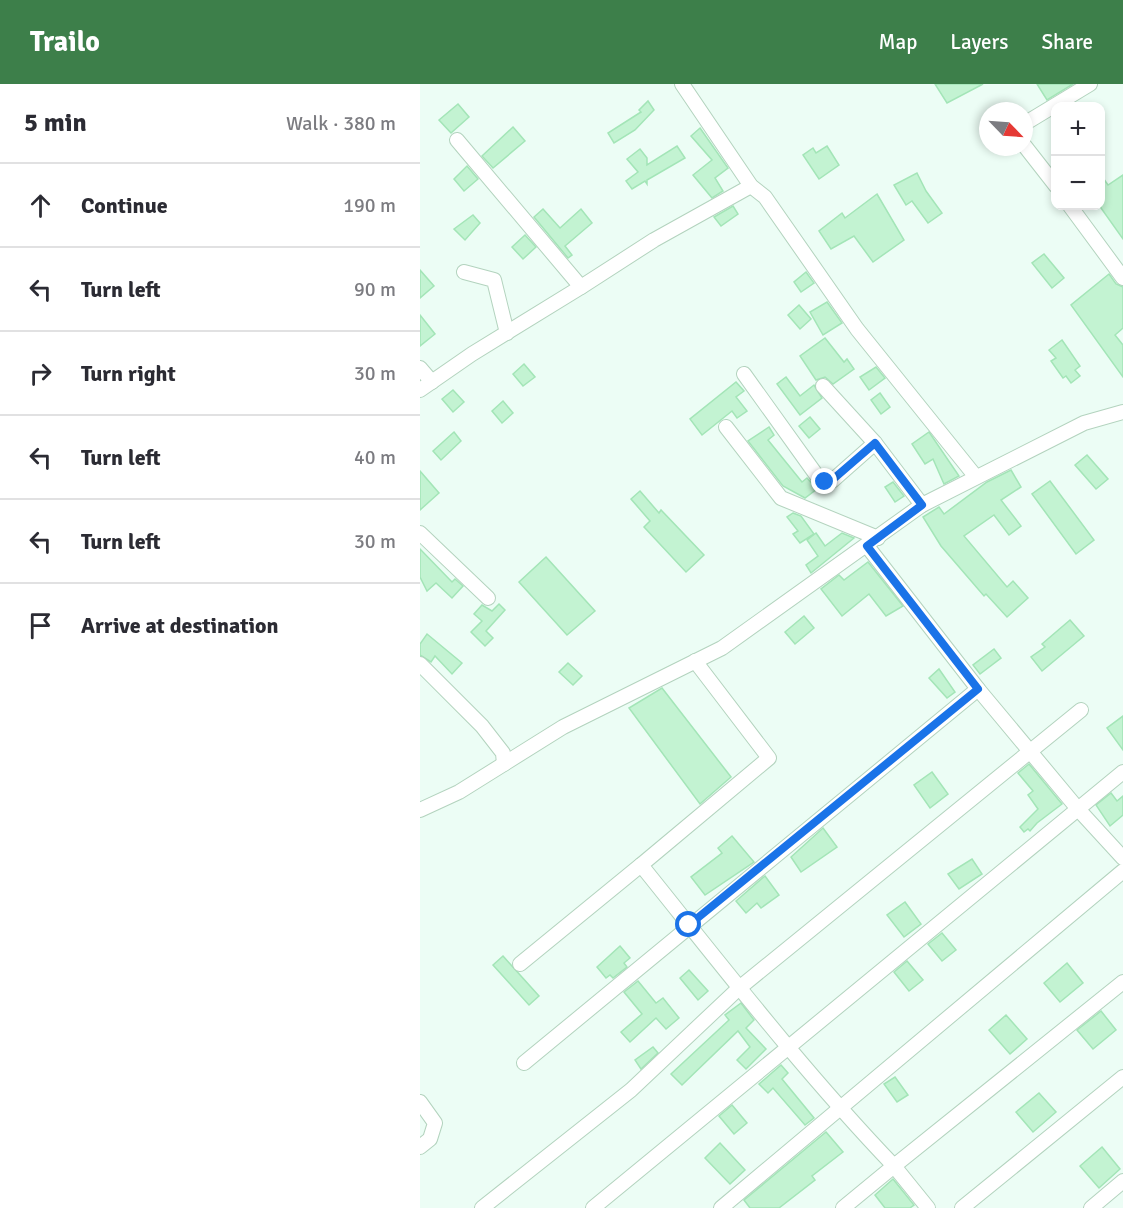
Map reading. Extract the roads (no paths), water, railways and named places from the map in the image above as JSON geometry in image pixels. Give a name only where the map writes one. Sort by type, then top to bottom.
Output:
[{"type":"street","points":[[682,84],[751,186],[765,197],[857,329],[976,477]]},
{"type":"street","points":[[1033,119],[1090,84]]},
{"type":"street","points":[[457,140],[581,287]]},
{"type":"street","points":[[1033,156],[1051,180]]},
{"type":"street","points":[[420,368],[426,386],[654,240],[751,186]]},
{"type":"street","points":[[1073,210],[1123,278]]},
{"type":"street","points":[[464,272],[494,280],[507,333]]},
{"type":"street","points":[[744,374],[820,480],[831,481],[875,443]]},
{"type":"street","points":[[823,386],[875,443],[922,505]]},
{"type":"street","points":[[420,810],[459,792],[563,727],[722,648],[922,505],[1084,423],[1123,412]]},
{"type":"street","points":[[726,427],[781,498],[873,542],[978,689],[1078,809],[1123,858]]},
{"type":"street","points":[[420,533],[488,598]]},
{"type":"street","points":[[520,964],[769,758],[695,661]]},
{"type":"street","points":[[420,664],[482,726],[503,753],[504,764]]},
{"type":"street","points":[[524,1064],[689,925],[978,689]]},
{"type":"street","points":[[482,1208],[631,1090],[738,989],[1081,710]]},
{"type":"street","points":[[594,1208],[1123,772]]},
{"type":"street","points":[[641,865],[738,989],[838,1109],[894,1166],[928,1208]]},
{"type":"street","points":[[721,1208],[1123,871]]},
{"type":"street","points":[[843,1208],[1123,982]]},
{"type":"street","points":[[962,1208],[1123,1077]]},
{"type":"street","points":[[420,1102],[435,1123],[430,1139],[420,1147]]},
{"type":"street","points":[[1091,1208],[1123,1181]]}]
